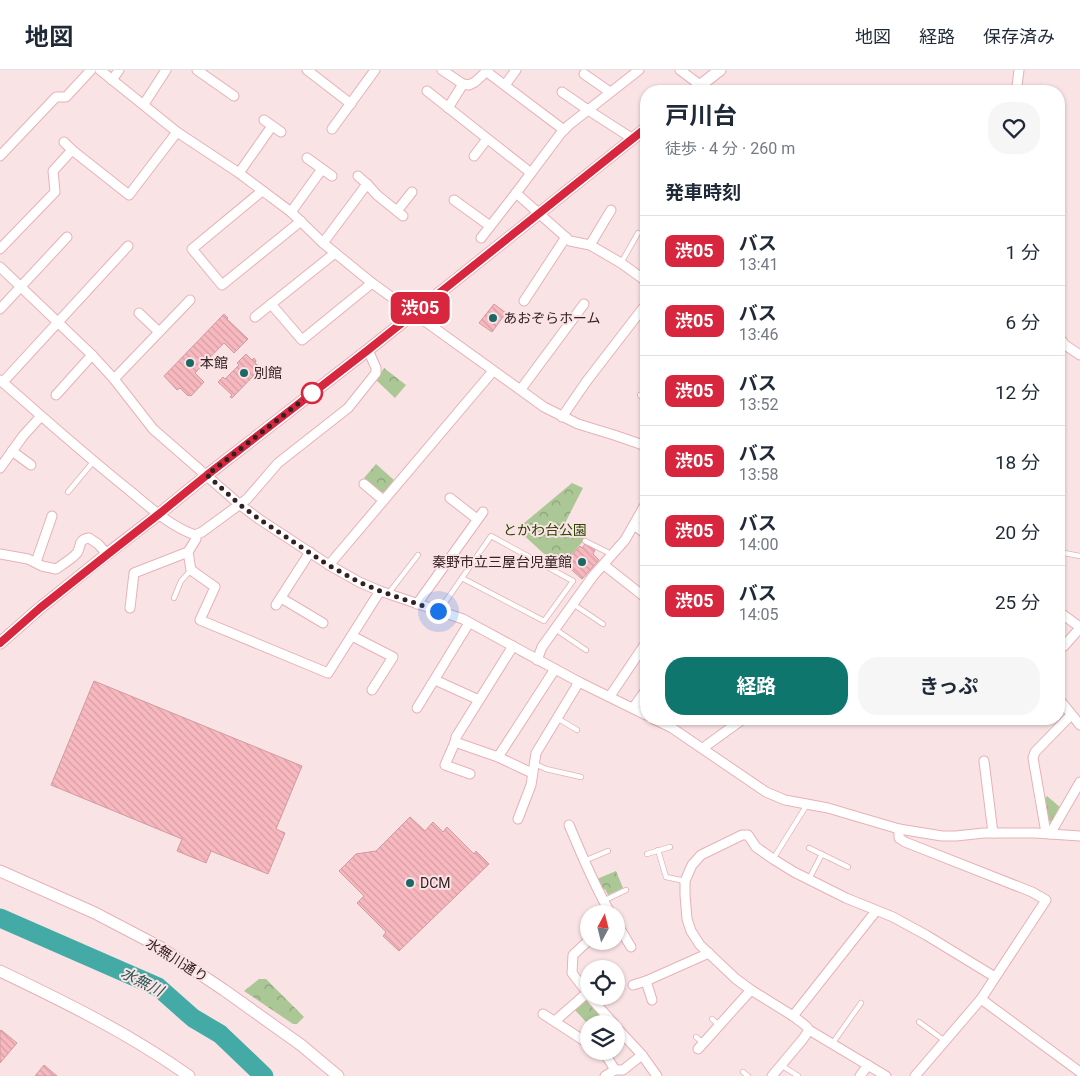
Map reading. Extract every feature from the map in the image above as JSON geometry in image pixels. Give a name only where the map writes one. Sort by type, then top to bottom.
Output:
[{"type":"street","points":[[0,156],[56,97],[66,97],[91,70]]},
{"type":"street","points":[[100,70],[177,132],[239,173],[291,212],[323,243],[372,283],[493,371],[544,406],[578,424],[640,444]]},
{"type":"street","points":[[112,80],[119,70]]},
{"type":"street","points":[[144,104],[166,70]]},
{"type":"street","points":[[197,70],[234,96]]},
{"type":"street","points":[[307,70],[351,104]]},
{"type":"street","points":[[332,129],[375,70]]},
{"type":"street","points":[[442,70],[469,86],[488,71],[505,85],[514,96],[564,130]]},
{"type":"street","points":[[505,85],[516,70]]},
{"type":"street","points":[[481,238],[564,130],[639,70]]},
{"type":"street","points":[[680,70],[697,85]]},
{"type":"street","points":[[705,85],[720,70]]},
{"type":"street","points":[[1017,85],[1019,70]]},
{"type":"street","points":[[584,74],[610,92]]},
{"type":"street","points":[[448,108],[463,84]]},
{"type":"street","points":[[427,91],[531,173]]},
{"type":"street","points":[[562,92],[633,139]]},
{"type":"street","points":[[264,120],[281,132]]},
{"type":"street","points":[[239,173],[272,126]]},
{"type":"street","points":[[64,142],[128,195],[177,132]]},
{"type":"street","points":[[0,643],[207,475],[368,350],[640,133]]},
{"type":"street","points":[[474,156],[487,138]]},
{"type":"street","points":[[0,249],[55,192],[54,171],[72,150]]},
{"type":"street","points":[[307,158],[332,176]]},
{"type":"street","points":[[291,212],[322,169]]},
{"type":"street","points":[[358,176],[377,196],[400,214],[412,192]]},
{"type":"street","points":[[323,243],[367,184]]},
{"type":"street","points":[[262,191],[192,249],[222,285],[301,221]]},
{"type":"street","points":[[516,193],[570,240],[590,245],[640,277]]},
{"type":"street","points":[[454,200],[490,226]]},
{"type":"street","points":[[590,245],[611,210]]},
{"type":"street","points":[[0,309],[66,237]]},
{"type":"street","points":[[524,301],[566,237]]},
{"type":"street","points":[[128,246],[1,381],[93,462],[159,514],[185,531],[196,535],[202,532],[247,499],[278,463],[348,408],[376,373],[376,368],[368,350]]},
{"type":"street","points":[[255,317],[335,253]]},
{"type":"street","points":[[0,267],[92,355],[114,379],[153,429],[239,504],[259,519],[328,565],[359,582],[463,619],[537,660],[640,712]]},
{"type":"street","points":[[271,304],[302,340],[372,283]]},
{"type":"street","points":[[114,379],[190,300]]},
{"type":"street","points":[[521,389],[584,304]]},
{"type":"street","points":[[138,313],[159,332]]},
{"type":"street","points":[[562,416],[640,313]]},
{"type":"street","points":[[1065,344],[1080,355]]},
{"type":"street","points":[[56,395],[92,355]]},
{"type":"street","points":[[328,565],[493,371]]},
{"type":"street","points":[[0,468],[23,436],[41,416]]},
{"type":"street","points":[[12,451],[31,465]]},
{"type":"street","points":[[364,484],[383,500]]},
{"type":"street","points":[[450,498],[477,520]]},
{"type":"street","points":[[417,604],[483,512]]},
{"type":"street","points":[[537,660],[542,647],[555,628],[593,576],[625,540],[640,514]]},
{"type":"street","points":[[36,562],[52,516]]},
{"type":"street","points":[[634,525],[640,530]]},
{"type":"street","points":[[130,608],[134,573],[188,552],[196,539],[196,535]]},
{"type":"street","points":[[0,554],[28,559],[42,566],[56,569],[78,553],[84,538],[89,538],[108,554]]},
{"type":"street","points":[[444,548],[452,554]]},
{"type":"street","points":[[188,552],[190,570],[215,587],[200,620],[328,673],[384,592]]},
{"type":"street","points":[[310,552],[279,602],[311,621],[323,622]]},
{"type":"street","points":[[604,565],[640,593]]},
{"type":"street","points":[[1065,616],[1080,627],[1065,645]]},
{"type":"street","points":[[417,708],[469,623]]},
{"type":"street","points":[[352,636],[393,657],[372,690]]},
{"type":"street","points":[[445,765],[456,737],[513,646]]},
{"type":"street","points":[[610,696],[640,651]]},
{"type":"street","points":[[498,757],[555,668]]},
{"type":"street","points":[[434,680],[479,700]]},
{"type":"street","points":[[518,819],[531,786],[536,753],[579,682]]},
{"type":"street","points":[[633,708],[640,698]]},
{"type":"street","points":[[1065,707],[1080,724]]},
{"type":"street","points":[[1065,721],[1071,715]]},
{"type":"street","points":[[666,725],[766,792],[785,800],[828,808],[899,829],[942,836],[993,833],[1048,833],[1080,836]]},
{"type":"street","points":[[703,748],[735,725]]},
{"type":"street","points":[[1048,833],[1033,758],[1035,752],[1061,725]]},
{"type":"street","points":[[455,742],[498,757],[532,773]]},
{"type":"street","points":[[435,761],[470,774]]},
{"type":"street","points":[[984,761],[993,833]]},
{"type":"street","points":[[1048,833],[1080,782]]},
{"type":"street","points":[[569,825],[605,905]]},
{"type":"street","points":[[899,829],[899,838],[905,842],[1032,892],[1046,900],[981,1000],[915,1076]]},
{"type":"street","points":[[886,1076],[809,1030],[793,1016],[751,990],[736,979],[700,945],[687,919],[685,895],[686,881],[692,865],[700,855],[742,834],[748,835],[756,847],[794,872],[846,898],[893,917],[995,977]]},
{"type":"street","name":"水無川通り","points":[[0,870],[95,913],[158,946],[301,1045],[338,1076]]},
{"type":"street","points":[[793,1016],[876,911]]},
{"type":"street","points":[[625,937],[631,947]]},
{"type":"street","points":[[580,948],[573,955],[572,973],[580,984]]},
{"type":"street","points":[[633,985],[709,953]]},
{"type":"street","points":[[0,971],[57,998],[126,1037],[189,1076]]},
{"type":"street","points":[[646,981],[652,1000]]},
{"type":"street","points":[[701,1046],[716,1022],[751,990]]},
{"type":"street","points":[[981,1000],[1080,1072]]},
{"type":"street","points":[[555,1021],[580,1001]]},
{"type":"street","points":[[597,1005],[606,1015]]},
{"type":"street","points":[[543,1014],[580,1038]]},
{"type":"street","points":[[772,1076],[809,1030]]},
{"type":"street","points":[[625,1037],[657,1076]]},
{"type":"street","points":[[605,1076],[623,1070],[642,1056]]},
{"type":"street","points":[[609,1060],[619,1072]]},
{"type":"street","points":[[860,1076],[868,1065]]},
{"type":"lane","points":[[621,263],[638,233]]},
{"type":"lane","points":[[68,492],[93,462]]},
{"type":"lane","points":[[438,611],[491,536],[572,581],[544,621],[462,578]]},
{"type":"lane","points":[[585,541],[613,555]]},
{"type":"lane","points":[[1065,553],[1080,556]]},
{"type":"lane","points":[[384,592],[418,555]]},
{"type":"lane","points":[[174,598],[181,581],[190,570]]},
{"type":"lane","points":[[573,604],[603,624]]},
{"type":"lane","points":[[555,628],[586,650]]},
{"type":"lane","points":[[558,718],[577,730]]},
{"type":"lane","points":[[534,763],[546,769],[581,777]]},
{"type":"lane","points":[[773,859],[808,803]]},
{"type":"lane","points":[[647,854],[670,847]]},
{"type":"lane","points":[[809,848],[848,867]]},
{"type":"lane","points":[[658,850],[666,877],[686,881]]},
{"type":"lane","points":[[584,861],[608,851]]},
{"type":"lane","points":[[810,879],[822,854]]},
{"type":"lane","points":[[603,901],[626,890]]},
{"type":"lane","points":[[832,1044],[861,1003]]},
{"type":"lane","points":[[919,1022],[945,1041]]},
{"type":"lane","points":[[696,1036],[701,1046]]},
{"type":"lane","points":[[781,1065],[798,1076]]},
{"type":"lane","points":[[743,1072],[748,1076]]},
{"type":"green space","points":[[384,368],[406,385],[395,398],[376,380]]},
{"type":"green space","points":[[376,464],[394,480],[385,492],[380,492],[364,478]]},
{"type":"green space","name":"とかわ台公園","points":[[572,483],[583,488],[563,527],[585,539],[562,565],[543,553],[517,529]]},
{"type":"green space","points":[[1047,796],[1061,808],[1052,822],[1048,821],[1044,799]]},
{"type":"green space","points":[[616,871],[623,888],[608,895],[605,889],[602,890],[597,879]]},
{"type":"green space","points":[[259,979],[266,979],[304,1017],[297,1024],[293,1024],[244,991]]},
{"type":"green space","points":[[580,1004],[593,1005],[602,1015],[580,1015],[574,1009]]},
{"type":"building","name":"あおぞらホーム","points":[[494,304],[506,313],[492,332],[479,323]]},
{"type":"building","name":"本館","points":[[224,314],[248,339],[234,353],[224,343],[195,373],[204,382],[191,396],[188,396],[180,388],[177,390],[164,376]]},
{"type":"building","name":"別館","points":[[246,354],[252,360],[254,358],[255,363],[261,368],[232,398],[230,397],[232,395],[218,382],[223,377],[225,379],[239,365],[237,363]]},
{"type":"building","name":"秦野市立三屋台児童館","points":[[585,544],[595,550],[593,554],[599,560],[582,579],[564,563],[580,546],[582,548]]},
{"type":"building","points":[[94,681],[302,766],[276,829],[285,833],[268,874],[211,851],[206,863],[177,851],[182,839],[51,785]]},
{"type":"building","name":"DCM","points":[[410,817],[425,831],[433,822],[443,832],[447,827],[474,854],[476,851],[489,864],[399,951],[383,936],[386,932],[357,903],[364,896],[339,871],[356,854],[376,851]]},
{"type":"building","points":[[0,1031],[17,1043],[0,1063]]},
{"type":"building","points":[[44,1065],[57,1076],[35,1076]]},
{"type":"waterway","name":"水無川","points":[[0,918],[158,987],[193,1018],[220,1034],[264,1076]]},
{"type":"bus line","name":"渋05","points":[[0,643],[40,608],[640,133]]},
{"type":"place","name":"あおぞらホーム","points":[[493,318]]},
{"type":"place","name":"本館","points":[[190,363]]},
{"type":"place","name":"別館","points":[[244,373]]},
{"type":"place","name":"秦野市立三屋台児童館","points":[[582,562]]},
{"type":"place","name":"DCM","points":[[410,883]]},
{"type":"route","points":[[312,393],[207,475],[259,519],[328,565],[380,591],[438,611]]}]
